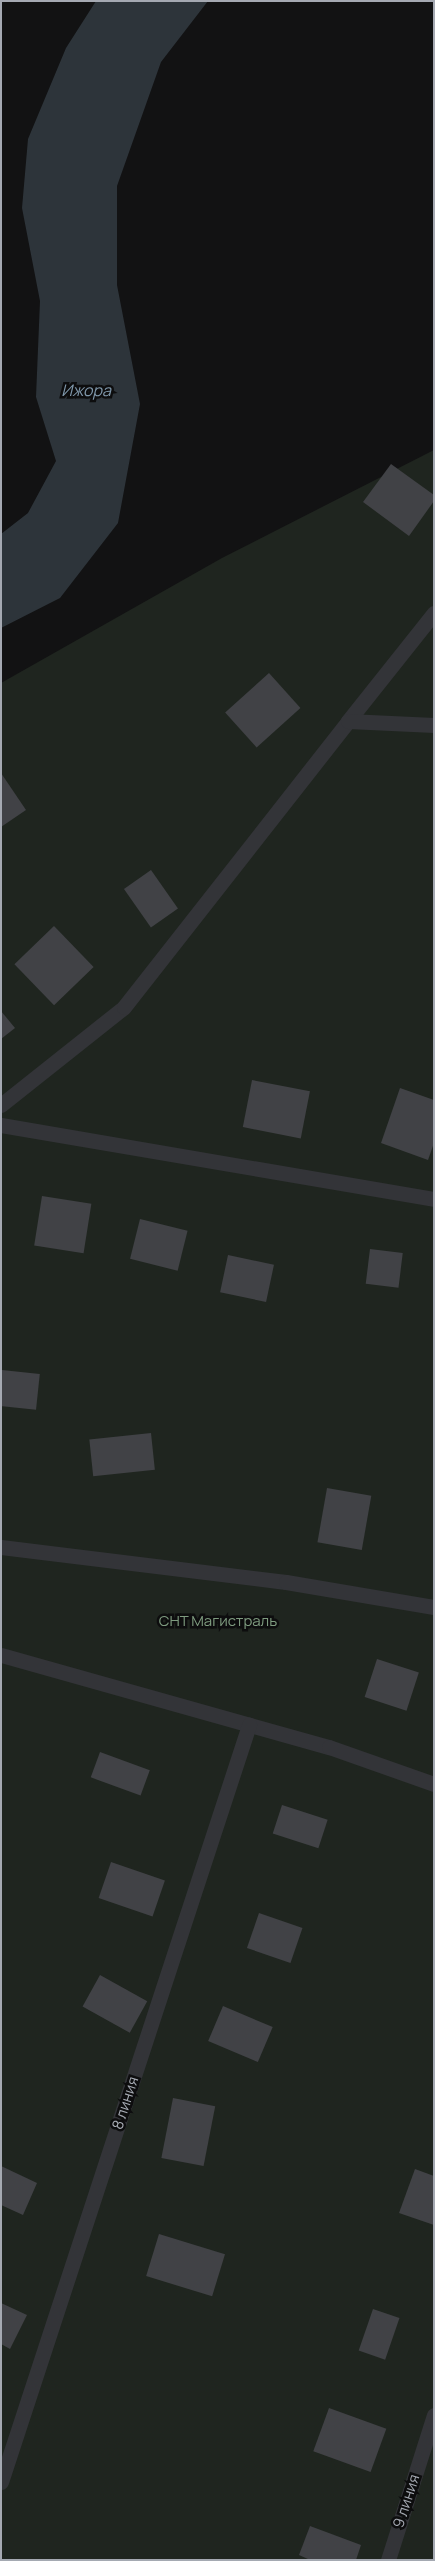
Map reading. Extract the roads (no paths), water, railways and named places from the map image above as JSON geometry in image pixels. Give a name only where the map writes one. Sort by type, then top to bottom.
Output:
[{"type":"lane","points":[[1,1105],[124,1007],[434,613]]},
{"type":"lane","points":[[348,720],[434,724]]},
{"type":"lane","points":[[1,1125],[434,1199]]},
{"type":"lane","points":[[1,1547],[286,1582],[434,1607]]},
{"type":"lane","points":[[1,1655],[329,1747],[434,1784]]},
{"type":"lane","name":"8 линия","points":[[1,2482],[249,1725]]},
{"type":"lane","name":"9 линия","points":[[388,2560],[434,2414]]},
{"type":"water","name":"Ижора","points":[[96,1],[208,1],[161,62],[117,186],[117,285],[140,404],[118,523],[60,598],[1,628],[1,534],[28,513],[56,461],[36,397],[40,301],[22,208],[28,139],[66,48]]},
{"type":"park label","name":"СНТ Магистраль","points":[[218,1621]]}]
